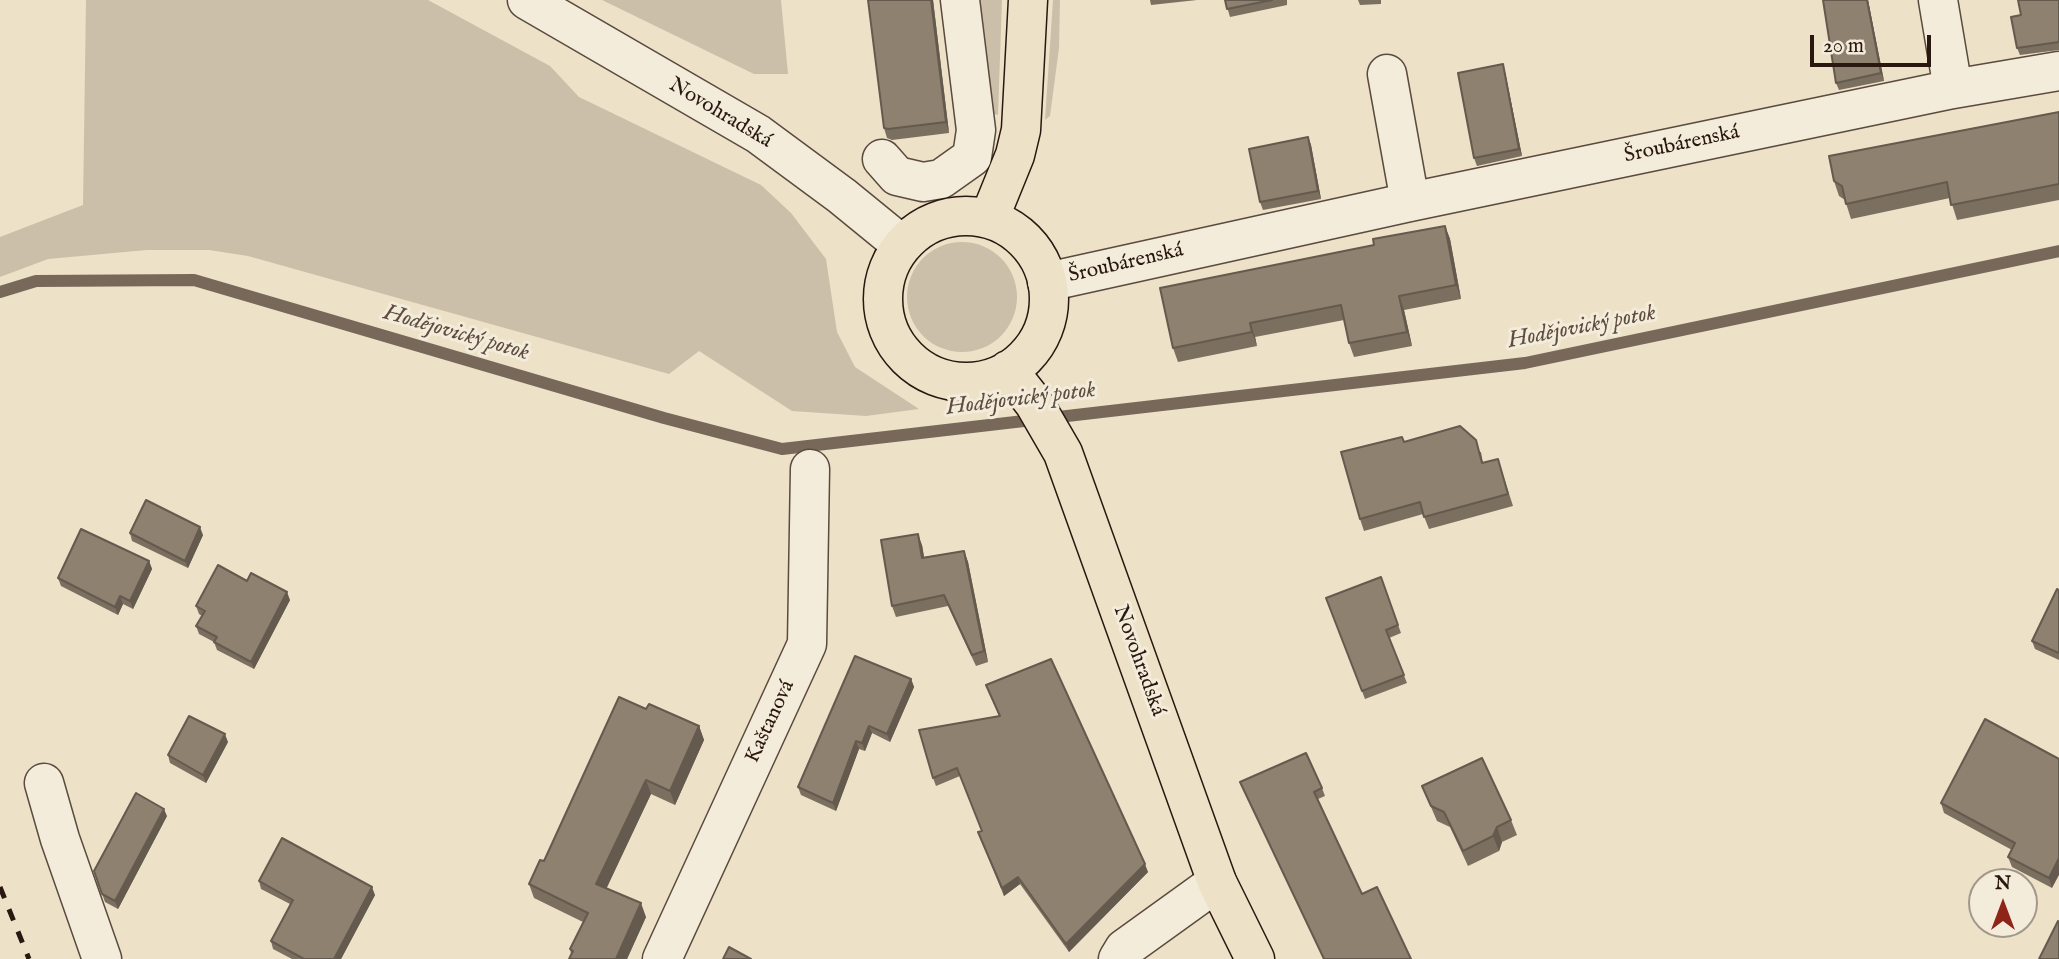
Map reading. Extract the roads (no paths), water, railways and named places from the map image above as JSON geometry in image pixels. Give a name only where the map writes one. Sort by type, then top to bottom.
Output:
[{"type":"main road","points":[[989,219],[1015,155],[1021,130],[1028,0]]},
{"type":"main road","points":[[966,216],[989,219],[1020,236],[1042,264],[1047,282],[1047,316],[1033,347],[1008,370],[987,379],[964,382],[940,378],[920,368],[902,352],[890,332],[883,310],[883,287],[890,264],[902,245],[920,229],[942,219],[966,216]]},
{"type":"main road","name":"Novohradská","points":[[1008,370],[1034,403],[1063,453],[1217,882],[1255,959]]},
{"type":"street","name":"Novohradská","points":[[527,0],[758,134],[842,196],[902,245]]},
{"type":"street","points":[[882,159],[897,176],[923,181],[941,180],[972,157],[976,130],[960,0]]},
{"type":"street","points":[[1938,0],[1953,89]]},
{"type":"street","name":"Šroubárenská","points":[[1047,282],[1410,202],[1953,89],[2059,71]]},
{"type":"street","points":[[1387,74],[1410,202]]},
{"type":"street","points":[[976,130],[1021,130]]},
{"type":"street","name":"Kaštanová","points":[[662,959],[807,644],[810,469]]},
{"type":"street","points":[[44,783],[60,839],[102,959]]},
{"type":"street","points":[[1118,959],[1124,949],[1217,882]]},
{"type":"waterway","name":"Hodějovický potok","points":[[0,292],[36,281],[194,280],[664,418],[782,449],[1525,363],[2059,251]]},
{"type":"railway","points":[[0,887],[29,959]]}]
